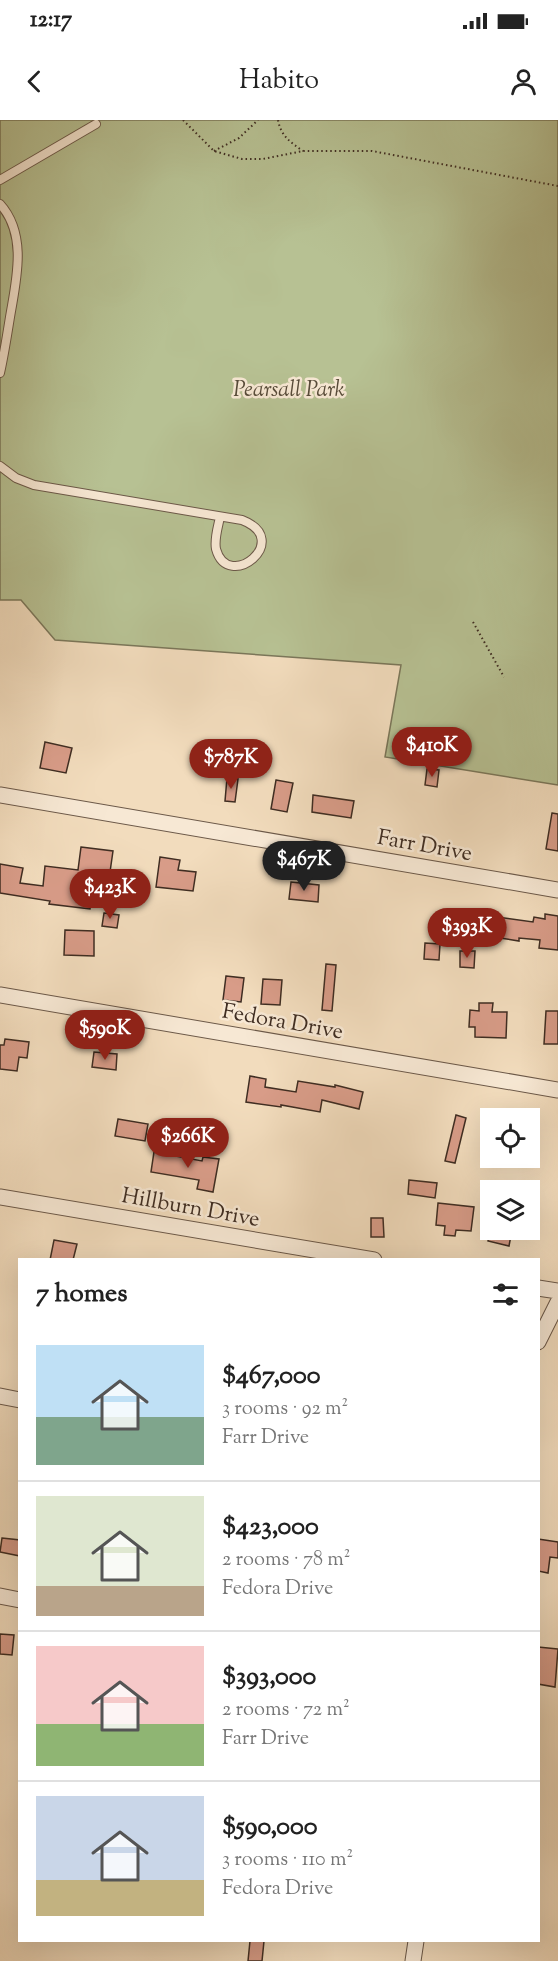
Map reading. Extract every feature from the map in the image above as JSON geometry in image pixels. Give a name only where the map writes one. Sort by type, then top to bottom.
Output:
[{"type":"street","name":"Farr Drive","points":[[0,795],[558,890]]},
{"type":"street","name":"Fedora Drive","points":[[0,995],[558,1090]]},
{"type":"street","name":"Hillburn Drive","points":[[0,1197],[362,1258]]},
{"type":"street","points":[[540,1288],[558,1291]]},
{"type":"street","points":[[540,1338],[558,1302]]},
{"type":"street","points":[[0,1396],[18,1400]]},
{"type":"street","points":[[0,1596],[18,1600]]},
{"type":"street","points":[[413,1961],[416,1942]]},
{"type":"lane","points":[[0,180],[96,124]]},
{"type":"lane","points":[[0,204],[14,230],[18,250],[17,273],[0,373]]},
{"type":"lane","points":[[0,466],[16,478],[34,484],[242,520],[251,524],[261,538],[261,547],[252,562],[244,566],[234,566],[226,563],[220,556],[216,548],[220,517]]},
{"type":"path","points":[[183,120],[214,151],[242,159],[263,159],[303,151],[372,151],[558,186]]},
{"type":"path","points":[[214,151],[239,138],[258,120]]},
{"type":"path","points":[[278,120],[280,131],[303,151]]},
{"type":"path","points":[[473,622],[504,677]]},
{"type":"green space","name":"Pearsall Park","points":[[0,120],[558,120],[558,785],[385,757],[401,665],[55,640],[21,600],[0,600]]},
{"type":"building","points":[[45,742],[72,748],[66,773],[40,768]]},
{"type":"building","points":[[427,769],[439,770],[437,787],[425,785]]},
{"type":"building","points":[[227,778],[238,779],[235,802],[225,801]]},
{"type":"building","points":[[276,780],[293,783],[287,812],[271,809]]},
{"type":"building","points":[[313,795],[354,801],[351,818],[312,812]]},
{"type":"building","points":[[552,813],[558,814],[558,851],[546,849]]},
{"type":"building","points":[[81,847],[113,851],[107,893],[92,891],[90,909],[49,904],[50,901],[0,893],[0,864],[23,868],[20,883],[43,886],[45,866],[78,870]]},
{"type":"building","points":[[160,857],[180,860],[178,870],[196,872],[193,891],[156,887]]},
{"type":"building","points":[[291,882],[319,885],[318,902],[289,899]]},
{"type":"building","points":[[104,913],[119,915],[117,928],[102,926]]},
{"type":"building","points":[[545,914],[558,916],[558,950],[539,948],[540,940],[519,938],[519,941],[487,936],[490,916],[533,922],[534,917],[545,919]]},
{"type":"building","points":[[65,930],[94,931],[94,956],[64,955]]},
{"type":"building","points":[[425,943],[440,944],[439,960],[424,959]]},
{"type":"building","points":[[460,951],[475,951],[474,968],[460,967]]},
{"type":"building","points":[[326,964],[336,965],[332,1011],[322,1010]]},
{"type":"building","points":[[226,976],[244,978],[241,1002],[223,1000]]},
{"type":"building","points":[[263,979],[282,980],[280,1005],[261,1004]]},
{"type":"building","points":[[479,1003],[493,1003],[492,1012],[507,1012],[506,1038],[475,1037],[475,1027],[469,1027],[470,1010],[479,1011]]},
{"type":"building","points":[[546,1011],[558,1011],[558,1044],[544,1044]]},
{"type":"building","points":[[5,1039],[29,1042],[27,1058],[19,1057],[17,1071],[0,1069],[0,1045],[4,1045]]},
{"type":"building","points":[[94,1052],[117,1054],[116,1070],[92,1067]]},
{"type":"building","points":[[250,1076],[266,1079],[265,1087],[296,1092],[298,1081],[335,1087],[335,1085],[363,1092],[359,1109],[322,1100],[320,1112],[281,1105],[281,1107],[246,1102]]},
{"type":"building","points":[[456,1115],[466,1118],[455,1163],[445,1161]]},
{"type":"building","points":[[118,1119],[148,1124],[145,1141],[115,1136]]},
{"type":"building","points":[[154,1152],[202,1161],[203,1157],[219,1159],[213,1192],[197,1189],[199,1180],[151,1172]]},
{"type":"building","points":[[409,1180],[437,1183],[435,1198],[408,1194]]},
{"type":"building","points":[[438,1203],[474,1207],[471,1231],[456,1230],[455,1236],[444,1235],[445,1226],[436,1225]]},
{"type":"building","points":[[371,1218],[383,1218],[384,1237],[371,1237]]},
{"type":"building","points":[[54,1240],[77,1244],[74,1258],[50,1258]]},
{"type":"building","points":[[488,1240],[510,1240],[509,1246]]},
{"type":"building","points":[[2,1538],[18,1540],[18,1556],[0,1552]]},
{"type":"building","points":[[540,1539],[558,1542],[558,1558],[550,1557],[548,1573],[540,1571]]},
{"type":"building","points":[[0,1634],[14,1635],[12,1655],[0,1654]]},
{"type":"building","points":[[540,1647],[558,1649],[555,1687],[540,1684]]},
{"type":"building","points":[[250,1942],[264,1942],[262,1961],[248,1961]]}]
